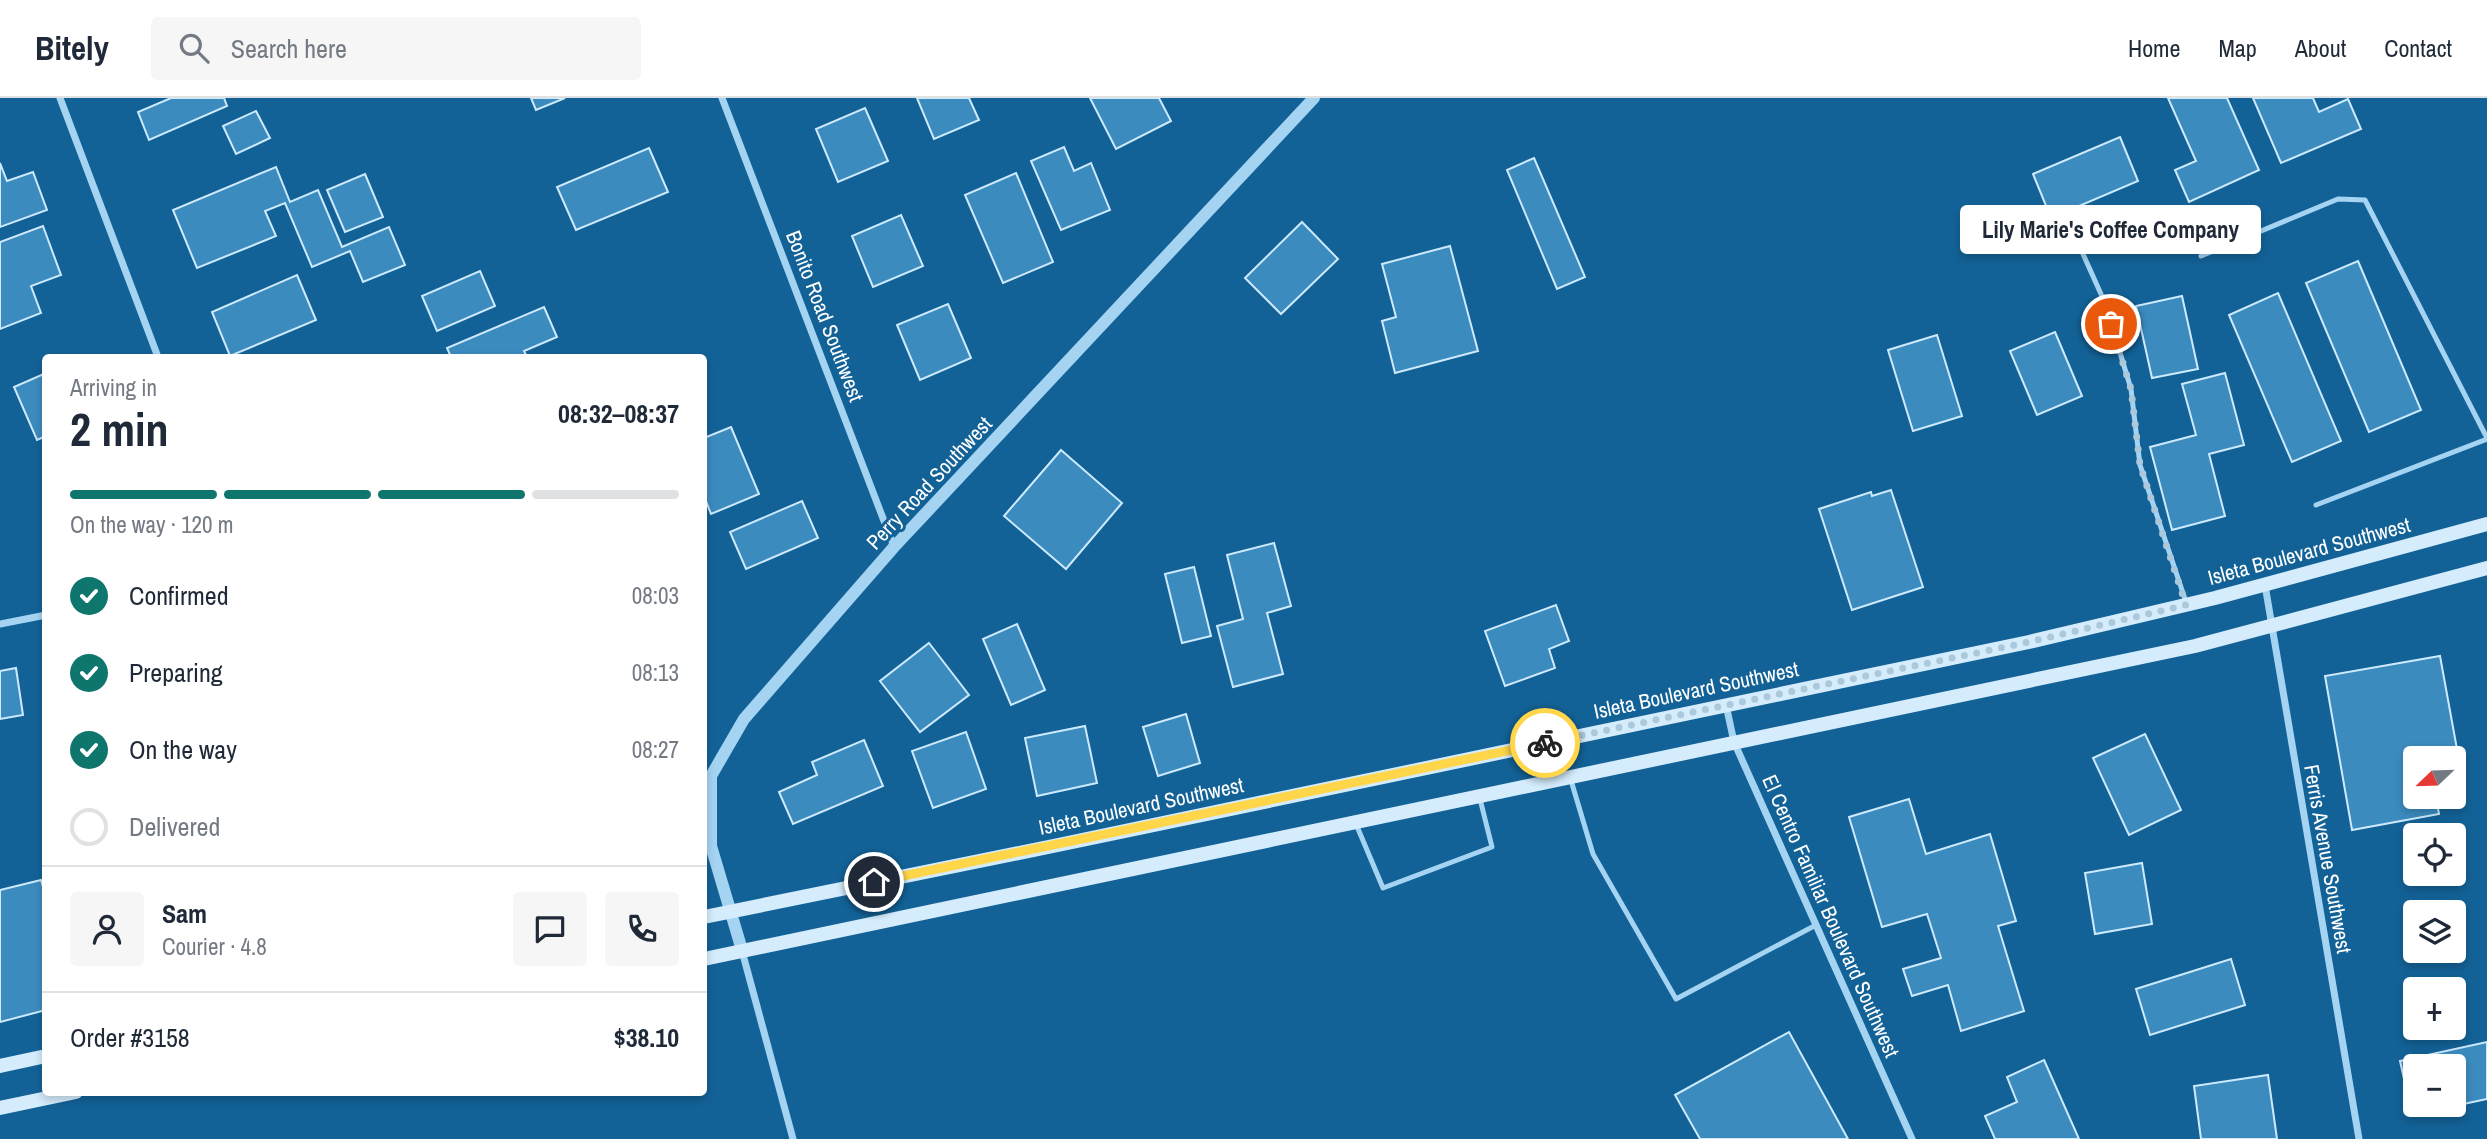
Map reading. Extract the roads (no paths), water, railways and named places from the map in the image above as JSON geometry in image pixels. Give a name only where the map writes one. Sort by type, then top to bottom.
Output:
[{"type":"main road","name":"Isleta Boulevard Southwest","points":[[707,916],[2029,642],[2265,585],[2487,524]]},
{"type":"main road","points":[[707,958],[1479,794],[2195,646],[2487,568]]},
{"type":"main road","points":[[0,1066],[42,1057]]},
{"type":"main road","points":[[0,1108],[57,1096]]},
{"type":"street","points":[[60,98],[157,354]]},
{"type":"street","name":"Bonito Road Southwest","points":[[722,98],[894,547]]},
{"type":"street","name":"Perry Road Southwest","points":[[742,950],[711,846],[711,776],[744,719],[894,547],[1314,98]]},
{"type":"street","name":"Ferris Avenue Southwest","points":[[2265,585],[2359,1139]]},
{"type":"street","points":[[0,624],[42,616]]},
{"type":"street","name":"El Centro Familiar Boulevard Southwest","points":[[1726,705],[1734,742],[1912,1139]]},
{"type":"street","points":[[742,950],[793,1139]]},
{"type":"lane","points":[[2201,256],[2338,199],[2365,200],[2487,438],[2316,505]]},
{"type":"lane","points":[[2083,254],[2105,303],[2131,389],[2140,465],[2186,605]]},
{"type":"lane","points":[[1569,776],[1593,854],[1676,999],[1816,925]]},
{"type":"lane","points":[[1354,821],[1383,888],[1492,847],[1479,794]]},
{"type":"place","name":"Lily Marie's Coffee Company","points":[[2111,324]]}]
